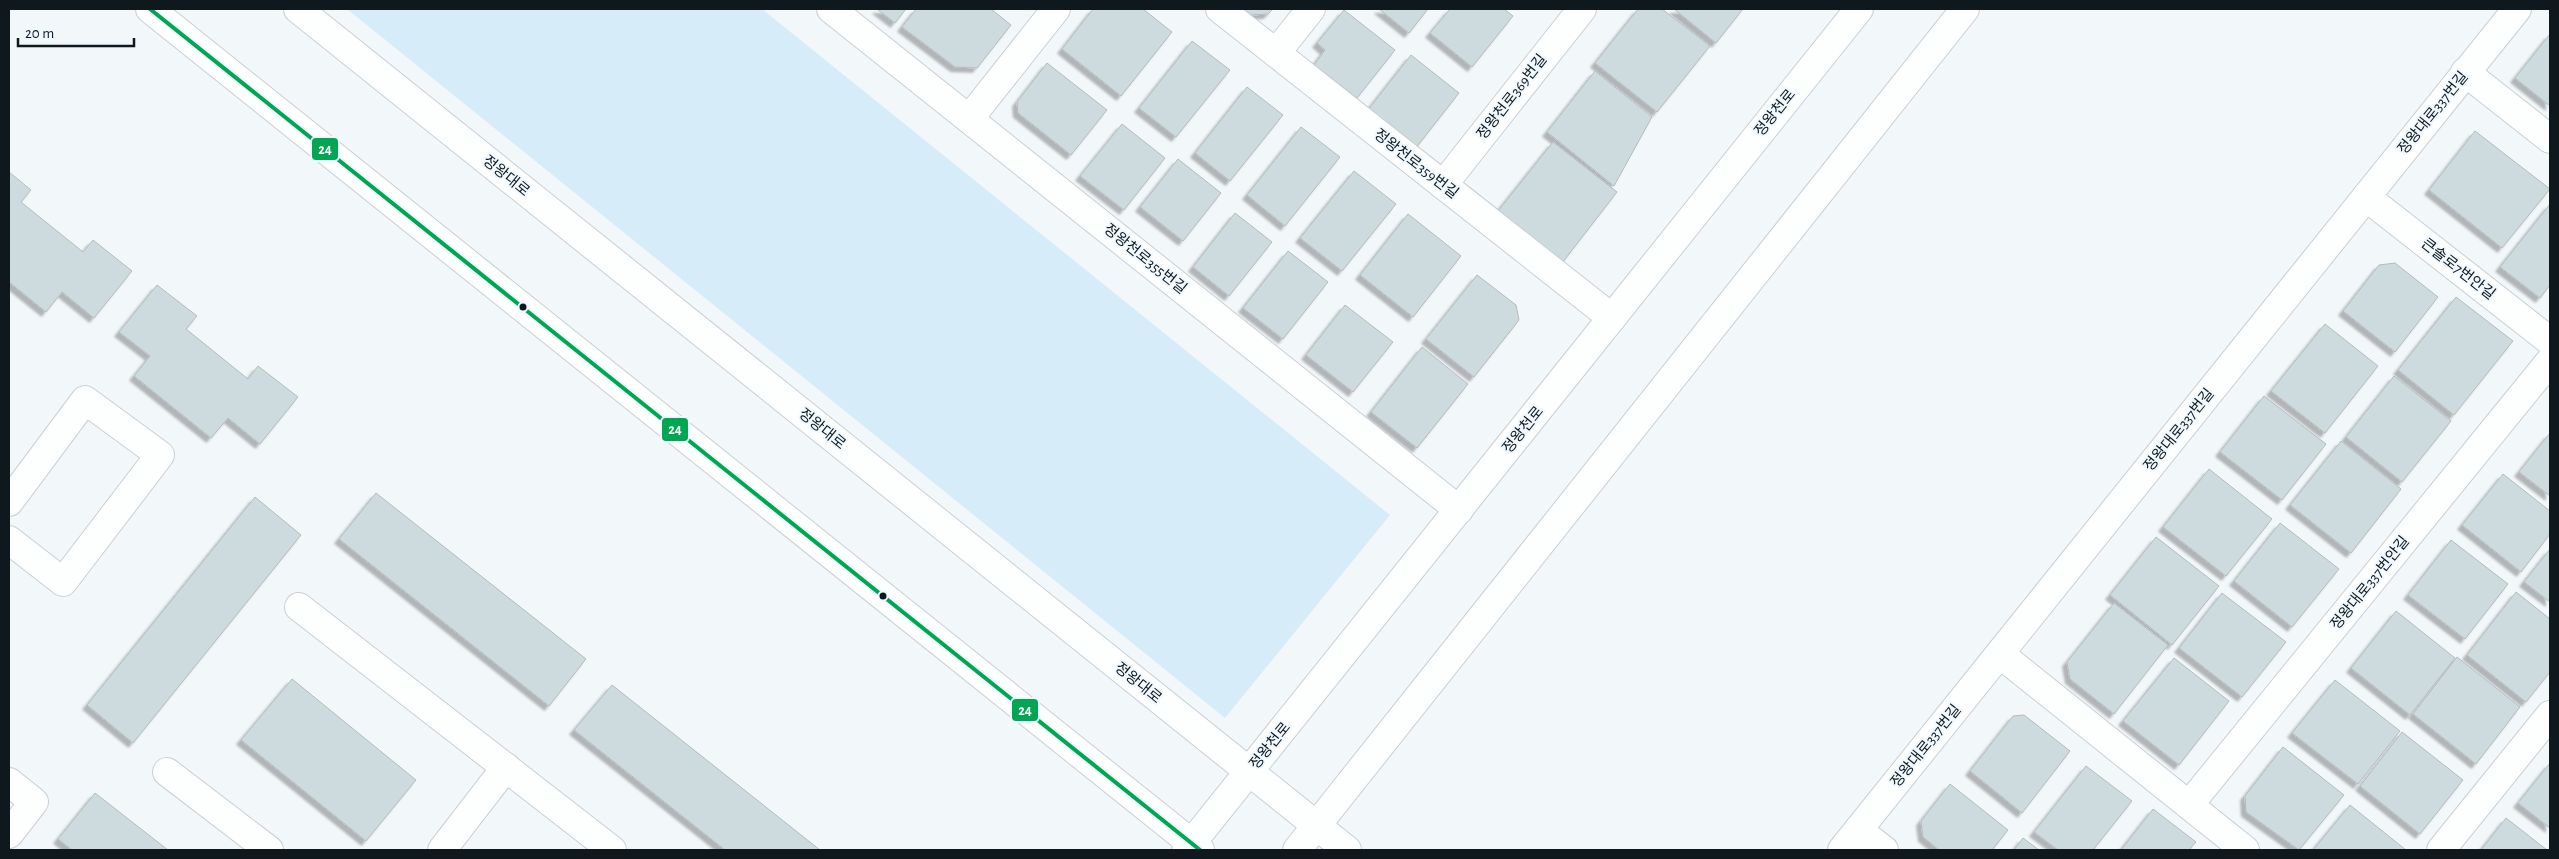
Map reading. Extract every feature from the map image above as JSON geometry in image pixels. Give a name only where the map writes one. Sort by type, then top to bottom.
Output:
[{"type":"street","points":[[150,9],[1192,848]]},
{"type":"street","name":"정왕대로","points":[[298,9],[1347,850]]},
{"type":"street","name":"정왕천로355번길","points":[[831,9],[1458,510]]},
{"type":"street","points":[[968,119],[1056,9]]},
{"type":"street","name":"정왕천로359번길","points":[[1220,9],[1612,318]]},
{"type":"street","points":[[1276,53],[1311,9]]},
{"type":"street","name":"정왕천로369번길","points":[[1443,185],[1582,9]]},
{"type":"street","name":"정왕천로","points":[[1192,848],[1249,772],[1859,9]]},
{"type":"street","points":[[1297,850],[1965,9]]},
{"type":"street","name":"정왕대로337번길","points":[[1850,840],[2517,9]]},
{"type":"street","points":[[2466,72],[2550,139]]},
{"type":"street","name":"큰솔로7번안길","points":[[2366,196],[2550,341]]},
{"type":"street","name":"정왕대로337번안길","points":[[2189,805],[2550,361]]},
{"type":"street","points":[[9,502],[85,400],[160,455],[63,582],[9,540]]},
{"type":"street","points":[[299,607],[612,850]]},
{"type":"street","points":[[2000,654],[2245,850]]},
{"type":"street","points":[[2440,850],[2550,715]]},
{"type":"street","points":[[442,850],[506,767]]},
{"type":"street","points":[[167,772],[270,850]]},
{"type":"street","points":[[9,782],[34,802],[9,834]]},
{"type":"street","points":[[1850,840],[1884,850]]},
{"type":"shaded area","points":[[347,9],[762,9],[1390,515],[1225,718]]},
{"type":"building","points":[[877,9],[906,9],[895,23]]},
{"type":"building","points":[[916,9],[991,9],[1011,25],[977,68],[955,67],[902,27]]},
{"type":"building","points":[[1093,9],[1143,9],[1172,32],[1121,96],[1062,49]]},
{"type":"building","points":[[1243,9],[1273,9],[1268,14],[1251,15]]},
{"type":"building","points":[[1379,9],[1428,9],[1409,33]]},
{"type":"building","points":[[1450,9],[1504,9],[1513,16],[1472,67],[1430,33]]},
{"type":"building","points":[[1638,9],[1662,9],[1710,46],[1657,112],[1595,63]]},
{"type":"building","points":[[1674,9],[1743,9],[1716,43]]},
{"type":"building","points":[[1344,10],[1395,50],[1357,98],[1314,65],[1325,50],[1317,43]]},
{"type":"building","points":[[2550,34],[2550,106],[2515,78]]},
{"type":"building","points":[[1192,41],[1230,70],[1176,137],[1139,108]]},
{"type":"building","points":[[1411,55],[1459,93],[1415,149],[1367,111]]},
{"type":"building","points":[[1047,63],[1107,110],[1071,155],[1018,113],[1017,102]]},
{"type":"building","points":[[1595,71],[1652,117],[1614,186],[1547,132]]},
{"type":"building","points":[[1247,87],[1283,115],[1230,181],[1195,153]]},
{"type":"building","points":[[1122,124],[1165,158],[1124,210],[1080,176]]},
{"type":"building","points":[[1301,127],[1340,157],[1285,226],[1247,195]]},
{"type":"building","points":[[2475,131],[2550,189],[2502,248],[2429,190]]},
{"type":"building","points":[[1553,142],[1617,192],[1559,267],[1494,216]]},
{"type":"building","points":[[1178,159],[1221,193],[1183,241],[1140,207]]},
{"type":"building","points":[[1354,171],[1396,204],[1342,271],[1300,238]]},
{"type":"building","points":[[9,172],[31,190],[21,202],[83,252],[93,240],[132,271],[94,318],[62,292],[46,312],[9,282]]},
{"type":"building","points":[[2550,204],[2550,285],[2540,298],[2500,267]]},
{"type":"building","points":[[1235,213],[1272,242],[1229,296],[1193,267]]},
{"type":"building","points":[[1408,214],[1461,256],[1413,317],[1360,275]]},
{"type":"building","points":[[1288,251],[1328,282],[1283,339],[1243,308]]},
{"type":"building","points":[[2395,263],[2438,297],[2395,352],[2343,311],[2379,265]]},
{"type":"building","points":[[1477,275],[1516,305],[1519,320],[1474,377],[1426,339]]},
{"type":"building","points":[[157,285],[197,316],[186,329],[248,379],[258,366],[298,397],[260,444],[228,418],[211,438],[134,376],[150,356],[119,332]]},
{"type":"building","points":[[2456,297],[2513,341],[2454,415],[2398,370]]},
{"type":"building","points":[[1345,305],[1393,342],[1353,392],[1306,355]]},
{"type":"building","points":[[2325,324],[2378,366],[2325,433],[2271,391]]},
{"type":"building","points":[[1422,347],[1468,384],[1417,448],[1371,412]]},
{"type":"building","points":[[2394,376],[2451,421],[2402,482],[2346,437]]},
{"type":"building","points":[[2264,396],[2326,444],[2282,500],[2220,452]]},
{"type":"building","points":[[2550,433],[2550,496],[2519,472]]},
{"type":"building","points":[[2341,441],[2401,489],[2351,553],[2290,505]]},
{"type":"building","points":[[2209,469],[2272,519],[2226,576],[2163,527]]},
{"type":"building","points":[[2503,474],[2550,511],[2550,534],[2521,572],[2462,525]]},
{"type":"building","points":[[376,493],[586,659],[549,706],[339,539]]},
{"type":"building","points":[[255,497],[301,535],[133,743],[87,705]]},
{"type":"building","points":[[2280,523],[2339,569],[2292,627],[2234,581]]},
{"type":"building","points":[[2156,537],[2219,586],[2172,645],[2110,595]]},
{"type":"building","points":[[2451,540],[2508,584],[2465,639],[2408,595]]},
{"type":"building","points":[[2550,549],[2550,602],[2524,582]]},
{"type":"building","points":[[2516,592],[2550,619],[2550,672],[2526,702],[2467,655]]},
{"type":"building","points":[[2222,593],[2286,642],[2242,697],[2179,648]]},
{"type":"building","points":[[2114,603],[2168,645],[2114,714],[2070,679],[2067,662]]},
{"type":"building","points":[[2396,611],[2455,658],[2410,715],[2351,668]]},
{"type":"building","points":[[2457,657],[2520,707],[2476,764],[2413,714]]},
{"type":"building","points":[[2174,658],[2229,701],[2179,765],[2123,721]]},
{"type":"building","points":[[292,679],[416,780],[366,841],[241,740]]},
{"type":"building","points":[[2335,680],[2400,731],[2358,784],[2292,733]]},
{"type":"building","points":[[612,685],[820,850],[725,850],[574,730]]},
{"type":"building","points":[[2024,715],[2070,751],[2022,813],[1970,771],[2013,716]]},
{"type":"building","points":[[2402,732],[2463,780],[2420,834],[2360,786]]},
{"type":"building","points":[[2283,747],[2344,795],[2299,850],[2246,812],[2245,796]]},
{"type":"building","points":[[2550,763],[2550,828],[2518,803]]},
{"type":"building","points":[[2086,766],[2132,801],[2093,850],[2058,850],[2034,832]]},
{"type":"building","points":[[1950,784],[2008,830],[1992,850],[1939,850],[1923,837],[1921,821]]},
{"type":"building","points":[[95,793],[168,850],[72,850],[58,839]]},
{"type":"building","points":[[2350,805],[2406,850],[2313,850]]},
{"type":"building","points":[[2153,809],[2196,842],[2189,850],[2121,850]]},
{"type":"building","points":[[2506,818],[2547,850],[2481,850]]},
{"type":"building","points":[[2023,838],[2039,850],[2014,850]]},
{"type":"transit line","name":"24","points":[[150,9],[1200,850]]}]
